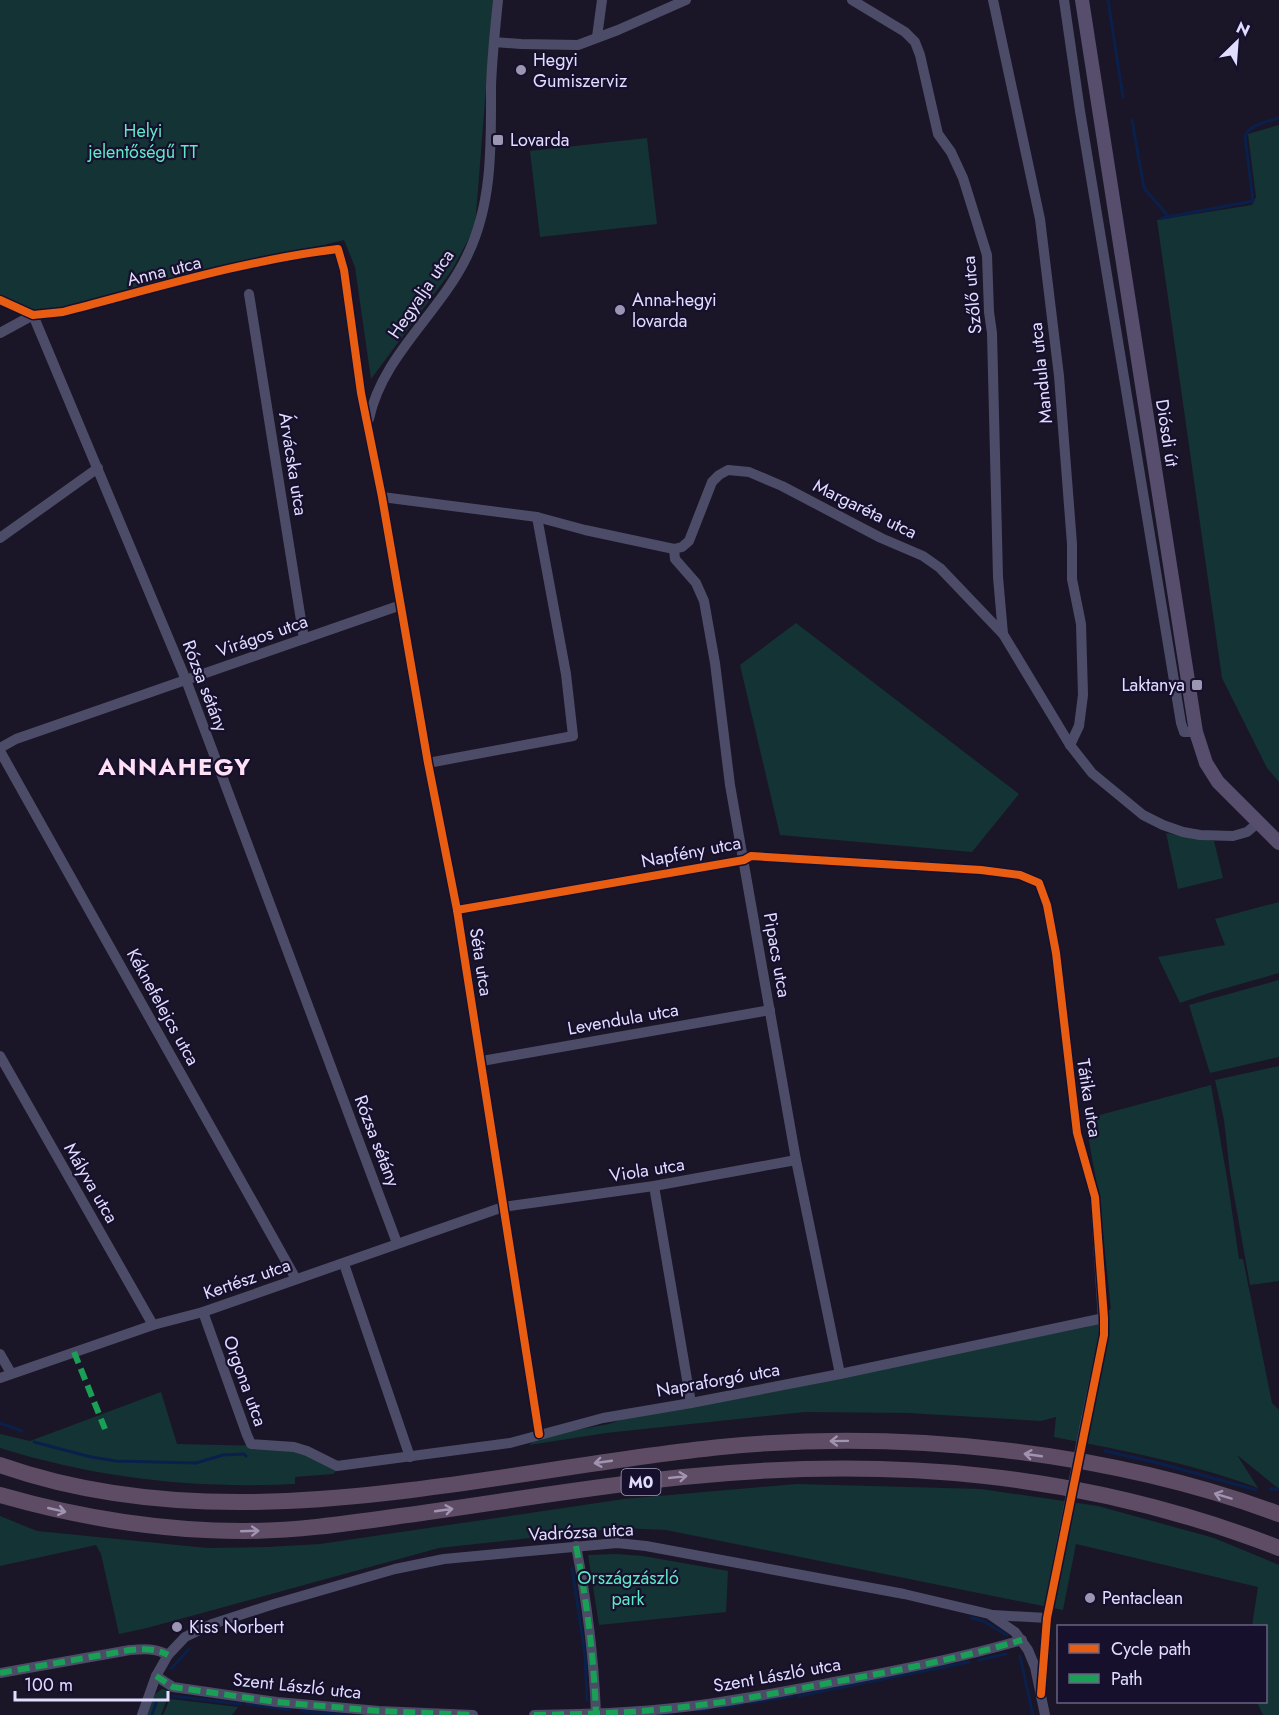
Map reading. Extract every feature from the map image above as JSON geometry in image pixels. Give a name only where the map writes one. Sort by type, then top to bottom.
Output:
[{"type":"highway","name":"M0","points":[[0,1465],[48,1479],[124,1495],[181,1501],[238,1503],[320,1500],[723,1447],[809,1442],[885,1441],[988,1449],[1090,1464],[1188,1486],[1279,1514]]},
{"type":"highway","name":"M0","points":[[0,1495],[97,1519],[136,1525],[175,1529],[246,1531],[324,1526],[681,1477],[761,1470],[885,1468],[977,1474],[1056,1485],[1181,1515],[1279,1548]]},
{"type":"main road","name":"Diósdi út","points":[[1082,0],[1196,732],[1206,763],[1212,773],[1232,798],[1279,843]]},
{"type":"street","name":"Hegyalja utca","points":[[368,422],[372,404],[387,373],[456,278],[477,234],[490,166],[494,42],[498,0]]},
{"type":"street","points":[[597,37],[602,0]]},
{"type":"street","points":[[494,42],[520,45],[578,45],[686,0]]},
{"type":"street","name":"Szőlő utca","points":[[852,0],[905,32],[915,42],[921,55],[938,134],[951,152],[963,178],[987,255],[987,294],[992,343],[998,577],[1004,634]]},
{"type":"street","name":"Mandula utca","points":[[993,0],[1040,219],[1059,376],[1072,544],[1072,579],[1081,624],[1083,695],[1079,726],[1070,745]]},
{"type":"street","points":[[1064,0],[1181,723],[1184,732],[1196,732]]},
{"type":"street","name":"Séta utca","points":[[338,249],[344,270],[360,393],[382,496],[428,763],[457,910],[539,1434]]},
{"type":"street","name":"Anna utca","points":[[33,315],[63,312],[239,267],[338,249]]},
{"type":"street","name":"Árvácska utca","points":[[249,294],[304,639]]},
{"type":"street","points":[[0,300],[33,315]]},
{"type":"street","points":[[0,333],[33,315]]},
{"type":"street","name":"Rózsa sétány","points":[[33,315],[186,680],[397,1243]]},
{"type":"street","points":[[0,538],[98,468]]},
{"type":"street","name":"Margaréta utca","points":[[674,549],[682,547],[689,541],[712,482],[719,475],[728,470],[749,472],[782,486],[881,538],[923,556],[940,568],[1004,634],[1070,745],[1092,773],[1143,815],[1163,825],[1200,835],[1233,836],[1247,832],[1259,822]]},
{"type":"street","points":[[382,496],[537,518],[674,549]]},
{"type":"street","points":[[428,763],[573,736],[566,674],[537,518]]},
{"type":"street","name":"Pipacs utca","points":[[674,549],[675,559],[696,584],[705,601],[715,663],[729,785],[796,1160],[840,1374]]},
{"type":"street","name":"Virágos utca","points":[[0,749],[16,739],[400,605]]},
{"type":"street","name":"Kéknefelejcs utca","points":[[0,749],[296,1279]]},
{"type":"street","name":"Napfény utca","points":[[457,910],[744,860],[750,856],[981,870],[1020,875],[1039,883]]},
{"type":"street","name":"Tátika utca","points":[[1039,883],[1047,905],[1056,952],[1077,1133],[1095,1197],[1104,1318],[1104,1335],[1050,1600],[1041,1694]]},
{"type":"street","name":"Levendula utca","points":[[482,1061],[770,1010]]},
{"type":"street","name":"Mályva utca","points":[[0,1056],[153,1325]]},
{"type":"street","name":"Viola utca","points":[[503,1207],[654,1186],[796,1160]]},
{"type":"street","points":[[654,1186],[691,1403]]},
{"type":"street","name":"Kertész utca","points":[[0,1378],[153,1325],[203,1312],[503,1207]]},
{"type":"street","points":[[344,1264],[410,1457]]},
{"type":"street","name":"Orgona utca","points":[[203,1312],[251,1444],[294,1447],[337,1466]]},
{"type":"street","name":"Napraforgó utca","points":[[337,1466],[510,1443],[603,1418],[840,1374],[1104,1318]]},
{"type":"street","points":[[0,1354],[11,1373]]},
{"type":"street","name":"Vadrózsa utca","points":[[142,1715],[156,1676],[168,1655],[185,1637],[212,1624],[395,1569],[444,1558],[617,1543],[646,1546],[904,1594],[989,1614],[1005,1624],[1022,1640],[1035,1667],[1045,1715]]},
{"type":"street","points":[[576,1546],[592,1641],[596,1715]]},
{"type":"street","points":[[1030,1617],[1050,1600]]},
{"type":"street","points":[[989,1614],[1047,1618]]},
{"type":"street","name":"Szent László utca","points":[[534,1715],[596,1715],[683,1707],[772,1694],[971,1655],[1022,1640]]},
{"type":"street","points":[[0,1673],[130,1650],[150,1649],[168,1655]]},
{"type":"street","name":"Szent László utca","points":[[156,1676],[173,1687],[267,1700],[379,1711],[473,1715]]},
{"type":"green space","name":"Helyi jelentőségű TT","points":[[0,0],[493,0],[475,227],[452,270],[371,379],[355,267],[344,240],[33,315],[0,300]]},
{"type":"green space","points":[[1279,125],[1279,782],[1267,768],[1222,678],[1157,220],[1252,205],[1256,197],[1248,134]]},
{"type":"green space","points":[[647,138],[657,224],[540,237],[530,151]]},
{"type":"green space","points":[[796,623],[1019,794],[972,852],[780,835],[740,665]]},
{"type":"green space","points":[[1166,833],[1214,841],[1223,878],[1178,889]]},
{"type":"green space","points":[[1279,902],[1279,973],[1180,1003],[1158,957],[1225,945],[1215,919]]},
{"type":"green space","points":[[1279,980],[1279,1057],[1210,1073],[1189,1005]]},
{"type":"green space","points":[[1279,1066],[1279,1281],[1250,1285],[1230,1173],[1224,1120],[1215,1080]]},
{"type":"green space","points":[[1211,1085],[1239,1259],[1243,1259],[1272,1403],[1279,1410],[1279,1489],[1237,1455],[1258,1488],[1183,1465],[1054,1437],[1056,1417],[1041,1421],[908,1413],[805,1412],[606,1433],[529,1445],[538,1437],[609,1424],[635,1415],[1087,1327],[1111,1309],[1099,1197],[1085,1119]]},
{"type":"green space","points":[[161,1392],[177,1444],[269,1446],[307,1453],[337,1470],[333,1474],[295,1477],[295,1484],[183,1483],[72,1467],[0,1448],[0,1434],[30,1441]]},
{"type":"green space","points":[[797,1484],[981,1489],[1098,1506],[1214,1538],[1279,1565],[1279,1715],[1263,1715],[1257,1703],[1267,1703],[1267,1625],[1252,1625],[1258,1587],[1076,1544],[1063,1610],[666,1530],[621,1528],[439,1548],[119,1634],[101,1554],[96,1545],[0,1566],[0,1516],[37,1531],[207,1548],[268,1547],[320,1544],[624,1499]]},
{"type":"green space","name":"Országzászló park","points":[[588,1555],[643,1556],[728,1571],[726,1612],[599,1625]]},
{"type":"green space","points":[[162,1689],[170,1691],[161,1715],[147,1715],[155,1694]]},
{"type":"green space","points":[[170,1699],[238,1707],[232,1715],[163,1715]]},
{"type":"waterway","points":[[1108,0],[1123,97]]},
{"type":"waterway","points":[[1162,218],[1253,201],[1245,137],[1254,126],[1279,118]]},
{"type":"waterway","points":[[1132,120],[1144,188],[1169,217]]},
{"type":"waterway","points":[[0,1423],[22,1431]]},
{"type":"waterway","points":[[34,1442],[116,1461],[196,1463],[223,1455],[244,1454],[246,1456]]},
{"type":"waterway","points":[[1105,1451],[1256,1490]]},
{"type":"waterway","points":[[1270,1489],[1279,1489]]},
{"type":"waterway","points":[[572,1568],[585,1655],[587,1700]]},
{"type":"waterway","points":[[971,1618],[983,1621],[1007,1635]]},
{"type":"waterway","points":[[171,1669],[189,1649]]},
{"type":"waterway","points":[[979,1660],[1006,1654]]},
{"type":"waterway","points":[[1020,1656],[1033,1715]]},
{"type":"waterway","points":[[798,1696],[969,1662]]},
{"type":"waterway","points":[[173,1696],[241,1704]]},
{"type":"waterway","points":[[750,1703],[792,1696]]},
{"type":"waterway","points":[[152,1715],[157,1700]]},
{"type":"waterway","points":[[247,1704],[290,1710]]},
{"type":"waterway","points":[[720,1708],[742,1704]]},
{"type":"waterway","points":[[699,1710],[709,1709]]},
{"type":"waterway","points":[[301,1711],[346,1715]]},
{"type":"waterway","points":[[660,1715],[674,1713]]},
{"type":"marked path","points":[[74,1352],[105,1429]]},
{"type":"marked path","points":[[576,1546],[594,1672],[596,1715]]},
{"type":"marked path","points":[[534,1715],[646,1711],[724,1702],[912,1667],[1022,1640]]},
{"type":"marked path","points":[[0,1673],[130,1650],[154,1650],[168,1655]]},
{"type":"marked path","points":[[156,1676],[173,1687],[277,1702],[379,1711],[473,1715]]},
{"type":"cycle path","points":[[0,300],[33,315],[63,312],[234,268],[338,249],[344,270],[361,393],[457,910],[539,1434]]},
{"type":"cycle path","points":[[457,910],[744,860],[751,856],[981,870],[1020,875],[1039,883],[1047,905],[1056,953],[1077,1133],[1095,1197],[1104,1318],[1104,1335],[1047,1618],[1041,1694]]},
{"type":"place","name":"Hegyi Gumiszerviz","points":[[521,70]]},
{"type":"place","name":"Lovarda","points":[[498,140]]},
{"type":"place","name":"Anna-hegyi lovarda","points":[[620,310]]},
{"type":"place","name":"Laktanya","points":[[1197,685]]},
{"type":"place","name":"Pentaclean","points":[[1090,1598]]},
{"type":"place","name":"Kiss Norbert","points":[[177,1627]]},
{"type":"district","name":"ANNAHEGY","points":[[175,767]]}]
